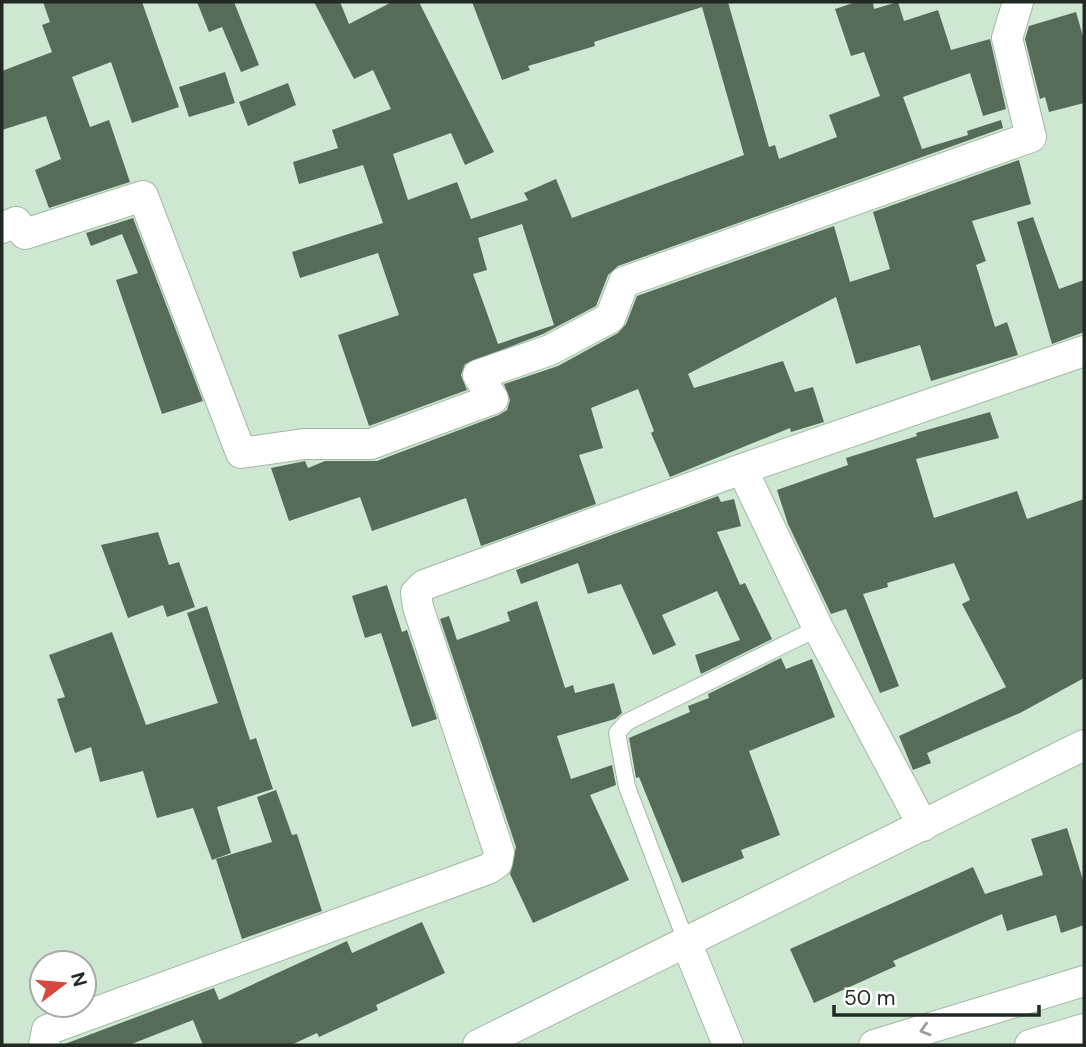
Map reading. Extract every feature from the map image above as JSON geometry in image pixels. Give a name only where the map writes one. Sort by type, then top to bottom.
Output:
[{"type":"street","points":[[2,228],[16,222],[25,234],[143,195],[241,453],[304,444],[371,444],[493,399],[478,375],[550,349],[610,318],[624,282],[1031,137],[1007,38],[1018,2]]},
{"type":"street","points":[[44,1045],[47,1030],[488,869],[497,863],[499,852],[416,593],[424,585],[742,469],[1084,351]]},
{"type":"street","points":[[742,469],[818,628],[923,825]]},
{"type":"street","points":[[478,1045],[687,944],[1084,744]]},
{"type":"street","points":[[687,944],[728,1045]]},
{"type":"street","points":[[874,1045],[1084,981]]},
{"type":"street","points":[[1030,1045],[1084,1029]]},
{"type":"lane","points":[[687,944],[627,787],[617,733],[627,722],[818,628]]},
{"type":"building","points":[[43,2],[142,2],[179,107],[132,123],[111,62],[72,77],[90,127],[109,120],[130,182],[49,208],[35,170],[61,159],[46,116],[2,130],[2,71],[52,52],[42,25],[50,22]]},
{"type":"building","points":[[197,2],[234,2],[259,65],[241,72],[222,27],[209,32]]},
{"type":"building","points":[[314,2],[340,2],[349,24],[392,2],[419,2],[494,152],[465,165],[451,133],[393,154],[408,200],[457,182],[471,219],[528,200],[524,193],[556,179],[572,218],[744,155],[702,7],[594,42],[595,46],[528,66],[530,70],[502,80],[472,2],[728,2],[769,147],[775,145],[779,159],[837,137],[829,115],[880,96],[864,52],[851,56],[835,9],[856,2],[873,2],[874,9],[898,2],[904,21],[938,10],[951,50],[990,39],[1006,109],[983,116],[970,73],[903,97],[922,149],[968,135],[967,131],[1001,120],[1003,128],[618,266],[608,275],[596,306],[543,334],[465,364],[461,375],[467,390],[369,426],[338,335],[399,315],[378,253],[300,278],[292,252],[383,223],[363,165],[299,184],[293,162],[338,148],[332,130],[391,109],[373,70],[354,79]],"holes":[[[522,224],[554,325],[498,344],[473,274],[487,270],[478,238]]]},
{"type":"building","points":[[1076,12],[1084,40],[1084,103],[1049,112],[1045,97],[1040,99],[1025,39],[1029,26]]},
{"type":"building","points":[[225,72],[235,103],[189,117],[179,87]]},
{"type":"building","points":[[288,83],[296,105],[248,126],[239,102]]},
{"type":"building","points":[[1019,160],[1031,204],[972,221],[986,261],[976,265],[995,327],[1007,322],[1018,355],[931,381],[920,345],[856,364],[836,297],[688,374],[694,388],[783,361],[795,392],[813,387],[824,422],[791,432],[790,428],[670,477],[651,433],[654,431],[638,389],[591,408],[603,448],[579,455],[596,504],[481,546],[466,498],[372,531],[360,497],[289,521],[271,468],[305,461],[308,468],[325,461],[377,461],[499,415],[507,410],[510,400],[504,384],[558,366],[618,333],[626,324],[637,296],[834,226],[850,282],[890,269],[873,212]]},
{"type":"building","points":[[1033,217],[1059,289],[1084,280],[1084,332],[1052,344],[1017,222]]},
{"type":"building","points":[[133,218],[203,401],[162,414],[116,280],[138,273],[122,234],[91,246],[86,233]]},
{"type":"building","points":[[990,412],[999,438],[916,459],[934,518],[1017,491],[1027,519],[1084,499],[1084,678],[1020,713],[927,753],[931,763],[913,770],[899,736],[1006,687],[962,604],[970,600],[954,563],[887,583],[888,587],[863,594],[899,686],[880,693],[846,609],[831,614],[788,524],[777,490],[848,465],[846,458],[917,436],[916,433]]},
{"type":"building","points":[[718,496],[721,502],[734,499],[741,526],[717,532],[740,585],[745,583],[772,639],[701,674],[695,655],[740,640],[717,591],[662,615],[676,645],[653,655],[621,584],[588,594],[578,563],[521,584],[516,570]]},
{"type":"building","points":[[158,532],[169,565],[179,562],[195,607],[167,617],[163,605],[128,618],[101,545]]},
{"type":"building","points":[[387,585],[402,632],[407,630],[437,719],[412,727],[381,633],[365,638],[352,596]]},
{"type":"building","points":[[537,601],[565,688],[573,685],[575,693],[614,683],[622,713],[615,719],[557,736],[571,779],[612,765],[616,785],[590,795],[629,880],[533,923],[510,874],[516,847],[440,619],[449,616],[457,640],[510,621],[507,612]]},
{"type":"building","points":[[207,606],[250,740],[256,738],[273,789],[217,807],[231,853],[212,860],[193,808],[157,818],[143,771],[100,782],[91,747],[75,753],[57,699],[65,697],[49,655],[112,632],[146,725],[218,703],[187,613]]},
{"type":"building","points":[[781,658],[786,669],[812,659],[835,717],[749,751],[780,835],[741,850],[744,858],[682,883],[639,777],[636,778],[629,738],[690,712],[688,706],[709,698],[708,694]]},
{"type":"building","points":[[276,790],[292,835],[297,834],[322,911],[242,939],[216,859],[272,842],[257,797]]},
{"type":"building","points":[[1067,828],[1084,883],[1084,925],[1061,933],[1056,915],[1007,931],[1002,914],[893,961],[896,966],[814,1003],[790,949],[973,867],[985,894],[1043,875],[1031,839]]},
{"type":"building","points":[[422,922],[445,973],[376,1005],[378,1010],[319,1037],[317,1033],[291,1045],[203,1045],[193,1020],[129,1045],[62,1045],[214,988],[219,1000],[347,941],[352,953]]}]
